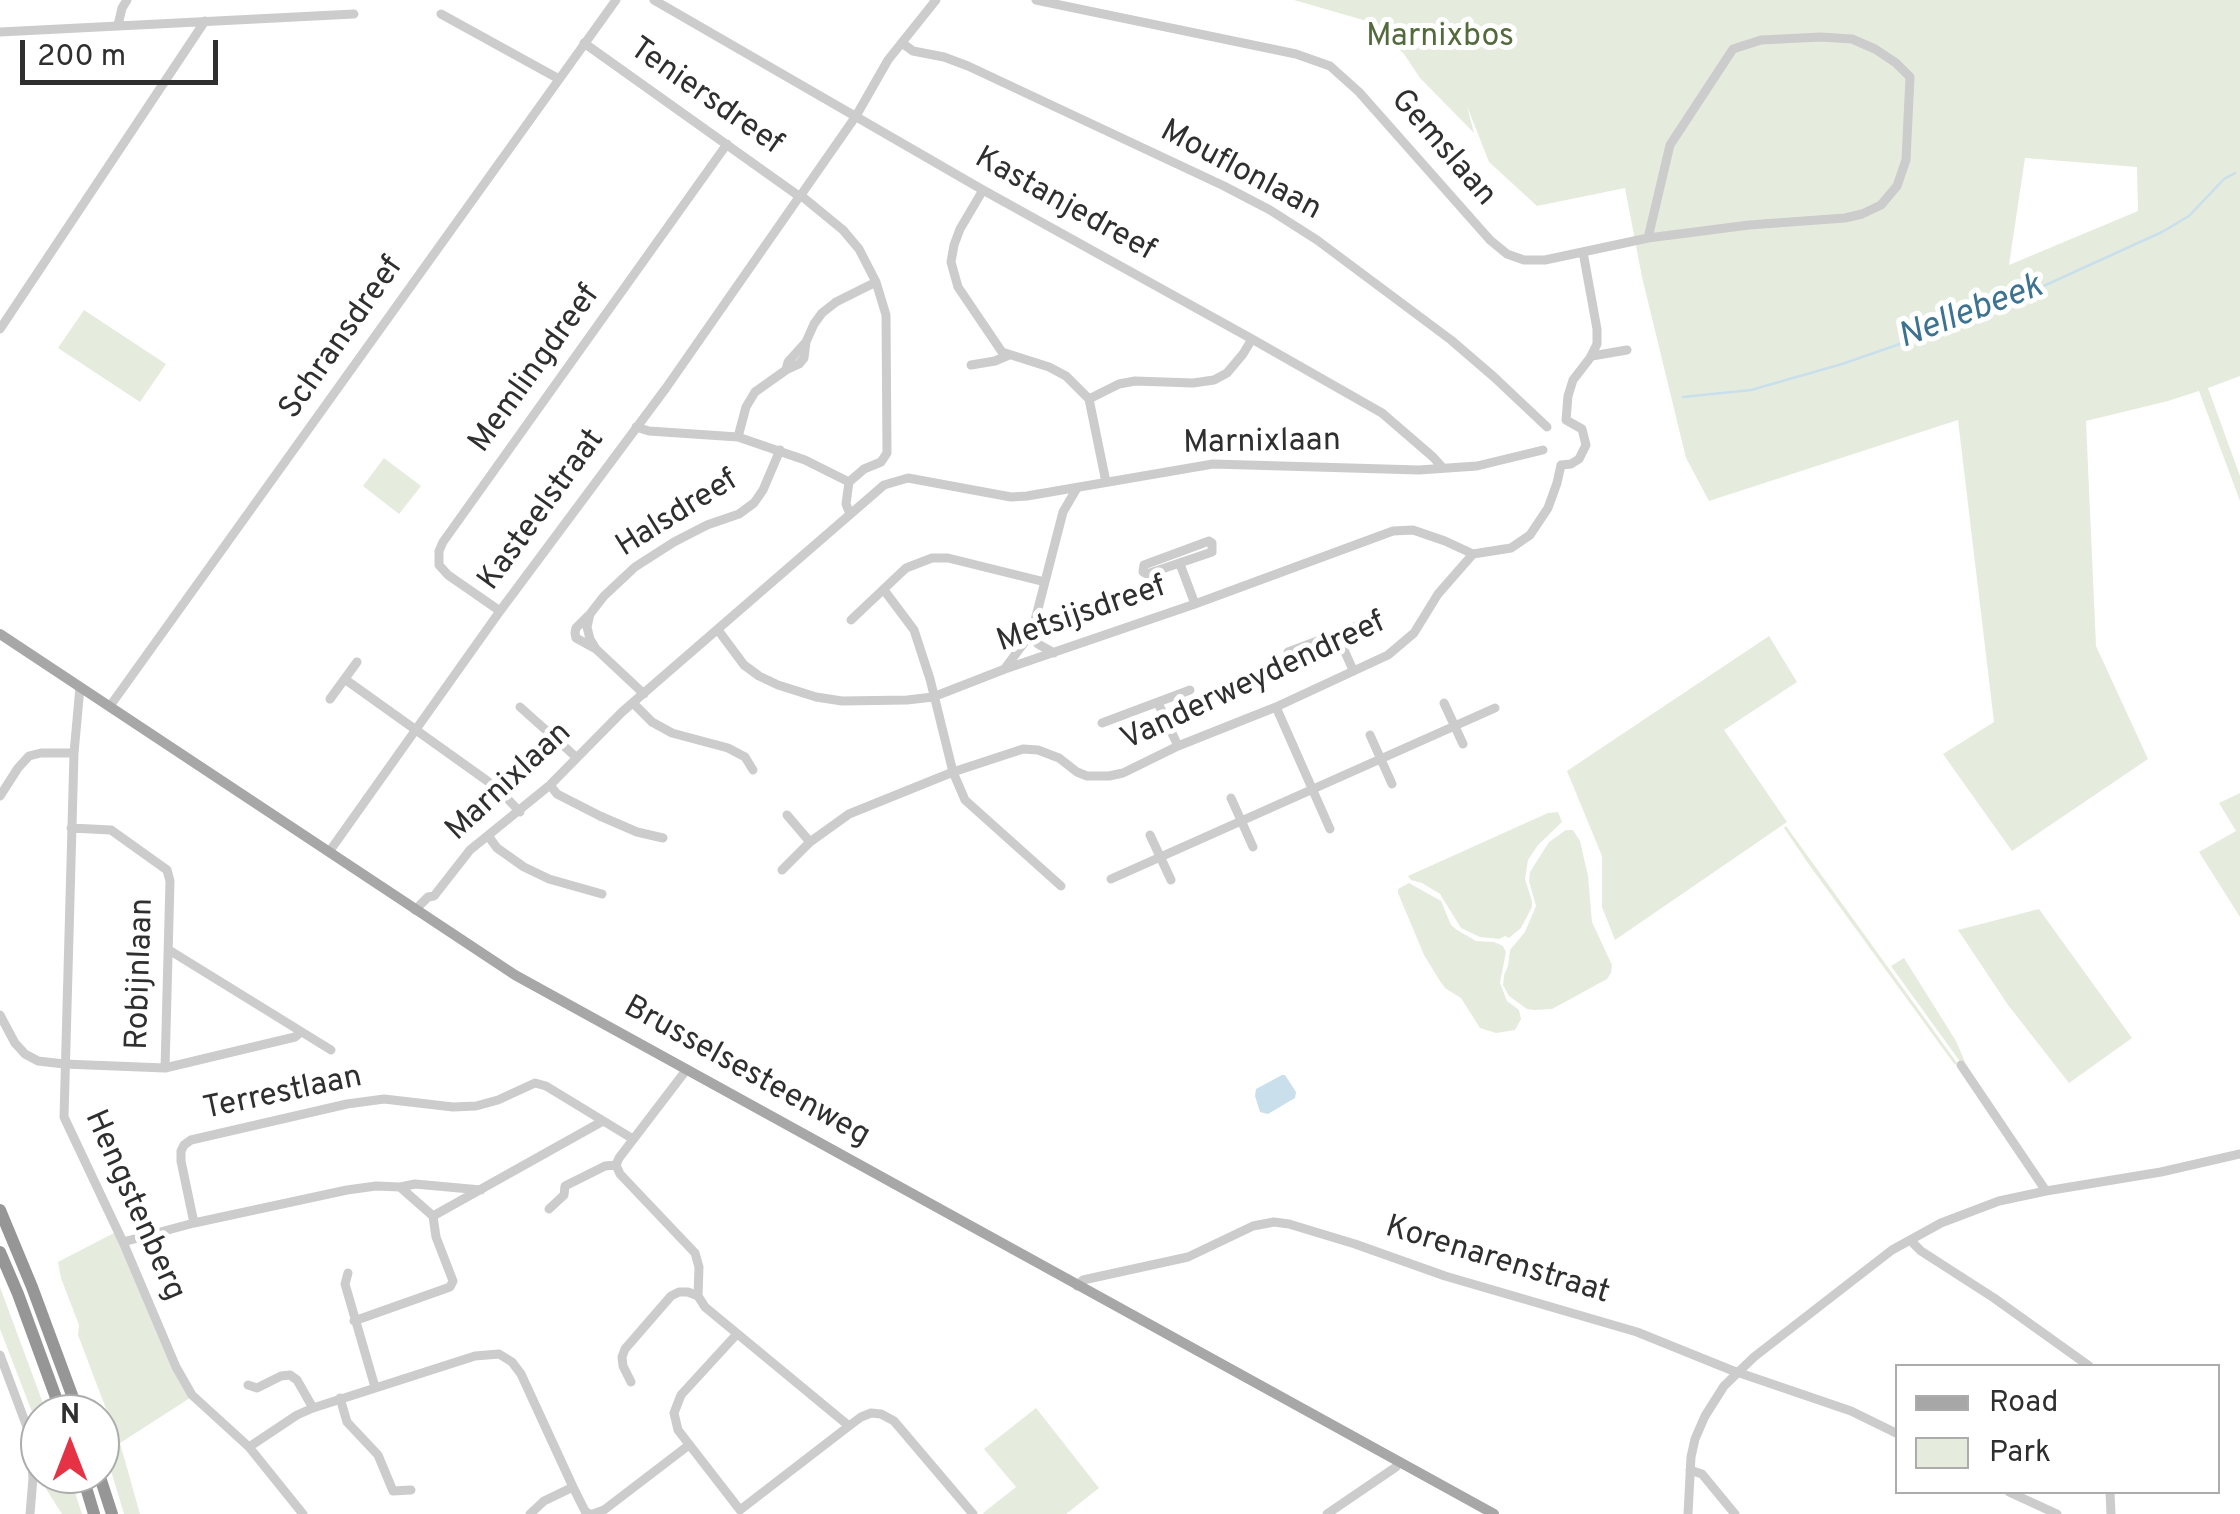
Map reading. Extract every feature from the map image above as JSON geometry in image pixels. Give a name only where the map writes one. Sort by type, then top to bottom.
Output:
[{"type":"highway","points":[[0,1210],[72,1394]]},
{"type":"highway","points":[[0,1252],[55,1394]]},
{"type":"main road","name":"Brusselsesteenweg","points":[[0,634],[515,975],[1494,1514]]},
{"type":"street","points":[[118,26],[127,0]]},
{"type":"street","name":"Schransdreef","points":[[110,706],[616,0]]},
{"type":"street","name":"Kastanjedreef","points":[[654,0],[982,190],[1382,414],[1442,467]]},
{"type":"street","name":"Kasteelstraat","points":[[328,852],[666,388],[856,116],[888,60],[936,0]]},
{"type":"street","name":"Gemslaan","points":[[1036,0],[1296,54],[1330,66],[1359,92],[1490,240],[1507,254],[1524,260],[1545,260],[1648,238],[1862,214],[1881,205],[1896,186],[1906,160],[1910,78],[1896,63],[1852,39],[1761,40],[1733,49],[1670,146],[1648,238]]},
{"type":"street","points":[[0,32],[354,14]]},
{"type":"street","points":[[441,14],[558,79]]},
{"type":"street","points":[[0,329],[205,22]]},
{"type":"street","name":"Teniersdreef","points":[[584,43],[800,196],[843,230],[858,249],[876,282],[886,315],[887,433],[886,453],[881,462],[864,469],[849,482]]},
{"type":"street","name":"Mouflonlaan","points":[[902,43],[968,66],[1270,210],[1318,240],[1451,340],[1547,427]]},
{"type":"street","name":"Memlingdreef","points":[[500,612],[439,565],[443,542],[727,144]]},
{"type":"street","points":[[982,190],[960,228],[950,262],[958,286],[1002,352],[1066,376],[1089,399],[1106,482]]},
{"type":"street","points":[[1566,420],[1570,389],[1597,344],[1582,252]]},
{"type":"street","points":[[738,437],[755,392],[786,370],[822,312],[876,282]]},
{"type":"street","points":[[1089,399],[1119,384],[1155,380],[1193,384],[1214,380],[1227,373],[1252,338]]},
{"type":"street","points":[[1592,356],[1628,350]]},
{"type":"street","points":[[971,364],[1008,355]]},
{"type":"street","points":[[1473,554],[1512,548],[1530,536],[1548,508],[1551,458],[1542,439],[1547,427],[1566,420],[1582,428],[1586,445],[1579,459],[1570,464],[1551,458]]},
{"type":"street","points":[[636,426],[649,431],[738,437],[780,450],[849,482],[846,504],[850,514]]},
{"type":"street","name":"Halsdreef","points":[[644,694],[596,649],[586,628],[590,614],[635,567],[674,542],[740,514],[754,503],[780,450]]},
{"type":"street","name":"Marnixlaan","points":[[415,910],[434,896],[470,850],[550,786],[632,703],[884,485],[908,478],[1012,497],[1213,464],[1419,470],[1551,458]]},
{"type":"street","points":[[1004,669],[1032,632],[1063,512],[1077,488]]},
{"type":"street","points":[[1053,492],[1063,512]]},
{"type":"street","name":"Metsijsdreef","points":[[718,630],[744,665],[759,676],[798,691],[842,701],[933,697],[1404,528],[1473,554]]},
{"type":"street","points":[[1208,541],[1212,543],[1212,552],[1180,564],[1147,574],[1142,568],[1208,541]]},
{"type":"street","name":"Vanderweydendreef","points":[[782,870],[810,842],[849,814],[952,772],[1023,749],[1059,758],[1087,776],[1124,773],[1388,655],[1414,633],[1438,594],[1473,554]]},
{"type":"street","points":[[852,620],[906,568],[932,558],[948,558],[1045,582]]},
{"type":"street","points":[[1180,564],[1195,604]]},
{"type":"street","points":[[884,590],[914,630],[930,678],[952,772],[965,800],[1062,886]]},
{"type":"street","points":[[1288,652],[1360,625]]},
{"type":"street","points":[[1032,632],[1038,644],[1054,653]]},
{"type":"street","points":[[1337,634],[1352,670]]},
{"type":"street","points":[[330,699],[357,662]]},
{"type":"street","points":[[346,680],[486,780],[520,812]]},
{"type":"street","name":"Hengstenberg","points":[[80,687],[71,828],[64,1116],[192,1395],[249,1447],[303,1514]]},
{"type":"street","points":[[1102,723],[1190,690]]},
{"type":"street","points":[[632,703],[652,722],[672,733],[728,748],[745,757],[754,770]]},
{"type":"street","points":[[1158,703],[1178,746]]},
{"type":"street","points":[[1444,703],[1464,744]]},
{"type":"street","points":[[1276,706],[1330,828]]},
{"type":"street","points":[[520,708],[576,757]]},
{"type":"street","points":[[1111,880],[1495,708]]},
{"type":"street","points":[[1370,735],[1392,784]]},
{"type":"street","points":[[0,796],[29,756],[41,752],[74,753]]},
{"type":"street","points":[[550,786],[557,794],[600,816],[663,838]]},
{"type":"street","points":[[1231,798],[1253,847]]},
{"type":"street","points":[[788,815],[810,842]]},
{"type":"street","name":"Robijnlaan","points":[[71,828],[112,830],[167,870],[169,950],[164,1068]]},
{"type":"street","points":[[1150,835],[1171,880]]},
{"type":"street","points":[[489,837],[497,848],[524,867],[549,879],[602,894]]},
{"type":"street","name":"Marnixlaan","points":[[426,917],[434,906],[434,896]]},
{"type":"street","points":[[169,950],[330,1050]]},
{"type":"street","points":[[0,1015],[25,1054],[38,1061],[64,1064],[164,1068],[301,1032]]},
{"type":"street","points":[[283,1021],[284,1039]]},
{"type":"street","points":[[1961,1066],[2046,1190]]},
{"type":"street","points":[[687,1069],[616,1166],[695,1253],[699,1267],[698,1296],[706,1307],[849,1426]]},
{"type":"street","name":"Terrestlaan","points":[[194,1224],[181,1161],[184,1145],[346,1104],[384,1099],[476,1106],[535,1083],[633,1139]]},
{"type":"street","points":[[433,1216],[603,1121]]},
{"type":"street","points":[[1688,1514],[1693,1446],[1724,1386],[1867,1268],[1910,1240],[1978,1208],[2046,1190],[2176,1170],[2240,1154]]},
{"type":"street","points":[[550,1209],[564,1195],[566,1186],[604,1166],[616,1166]]},
{"type":"street","points":[[123,1242],[346,1190],[415,1184],[482,1190]]},
{"type":"street","points":[[354,1321],[450,1287],[453,1280],[436,1237],[433,1216],[400,1186]]},
{"type":"street","name":"Korenarenstraat","points":[[1077,1286],[1083,1280],[1188,1257],[1253,1226],[1282,1223],[1610,1323],[1852,1412],[1895,1433]]},
{"type":"street","points":[[1910,1240],[2087,1364]]},
{"type":"street","points":[[348,1273],[345,1284],[375,1387]]},
{"type":"street","points":[[630,1382],[623,1366],[625,1350],[671,1296],[679,1292],[698,1296]]},
{"type":"street","points":[[736,1335],[677,1401],[674,1413],[675,1424],[737,1512],[871,1413],[894,1421],[973,1514]]},
{"type":"street","points":[[249,1447],[312,1408],[475,1356],[499,1354],[521,1374],[585,1511],[592,1514],[604,1510],[689,1445]]},
{"type":"street","points":[[0,1355],[30,1435],[30,1514]]},
{"type":"street","points":[[248,1385],[257,1388],[290,1375],[297,1380],[312,1408]]},
{"type":"street","points":[[340,1398],[348,1422],[378,1455],[394,1491],[411,1490]]},
{"type":"street","points":[[1327,1514],[1396,1468],[1399,1462]]},
{"type":"street","points":[[1690,1470],[1702,1474],[1735,1514]]},
{"type":"street","points":[[530,1514],[544,1501],[572,1488]]},
{"type":"street","points":[[2013,1494],[2057,1514]]},
{"type":"green space","name":"Marnixbos","points":[[1294,0],[2240,0],[2240,376],[2208,388],[2240,476],[2240,501],[2199,391],[2086,421],[2096,646],[2148,759],[2012,851],[1943,754],[1994,722],[1958,420],[1709,501],[1686,458],[1642,277],[1625,188],[1537,206],[1489,162],[1467,106],[1474,133],[1370,22]],"holes":[[[2025,158],[2137,167],[2138,211],[2009,265]]]},
{"type":"green space","points":[[84,310],[166,364],[140,402],[58,348]]},
{"type":"green space","points":[[384,458],[421,486],[399,514],[363,486]]},
{"type":"green space","points":[[1769,636],[1797,682],[1724,730],[1787,822],[1615,940],[1602,907],[1602,856],[1567,771]]},
{"type":"green space","points":[[2240,793],[2240,917],[2199,852],[2236,831],[2219,803]]},
{"type":"green space","points":[[1558,812],[1562,822],[1528,860],[1525,879],[1532,907],[1521,928],[1509,938],[1480,937],[1461,928],[1440,894],[1408,876],[1548,813]]},
{"type":"green space","points":[[1786,826],[1957,1063],[1955,1065],[1810,866]]},
{"type":"green space","points":[[1566,830],[1573,830],[1580,841],[1592,922],[1612,965],[1611,973],[1607,979],[1552,1009],[1527,1009],[1509,996],[1503,985],[1504,975],[1510,950],[1525,932],[1536,906],[1530,872],[1549,842]]},
{"type":"green space","points":[[1409,883],[1441,901],[1457,930],[1476,941],[1503,946],[1506,952],[1500,983],[1507,1001],[1519,1010],[1521,1019],[1515,1030],[1496,1033],[1480,1028],[1461,998],[1445,988],[1424,955],[1398,893]]},
{"type":"green space","points":[[2039,909],[2132,1038],[2069,1083],[2008,1005],[1958,930]]},
{"type":"green space","points":[[1904,958],[1965,1062],[1961,1063],[1891,966]]},
{"type":"green space","points":[[116,1232],[190,1398],[120,1443],[120,1394],[100,1394],[78,1335],[79,1325],[58,1262]]},
{"type":"green space","points":[[0,1287],[40,1394],[25,1394],[0,1329]]},
{"type":"green space","points":[[1036,1408],[1099,1488],[1066,1514],[984,1514],[1016,1487],[984,1449]]},
{"type":"green space","points":[[120,1443],[140,1514],[124,1514],[118,1494]]},
{"type":"green space","points":[[49,1494],[76,1494],[82,1514],[62,1514]]},
{"type":"water","points":[[1282,1075],[1296,1092],[1295,1098],[1268,1114],[1260,1112],[1256,1089]]},
{"type":"waterway","name":"Nellebeek","points":[[1683,397],[1751,390],[1842,364],[1969,320],[2162,232],[2189,216],[2224,179],[2235,173]]}]
